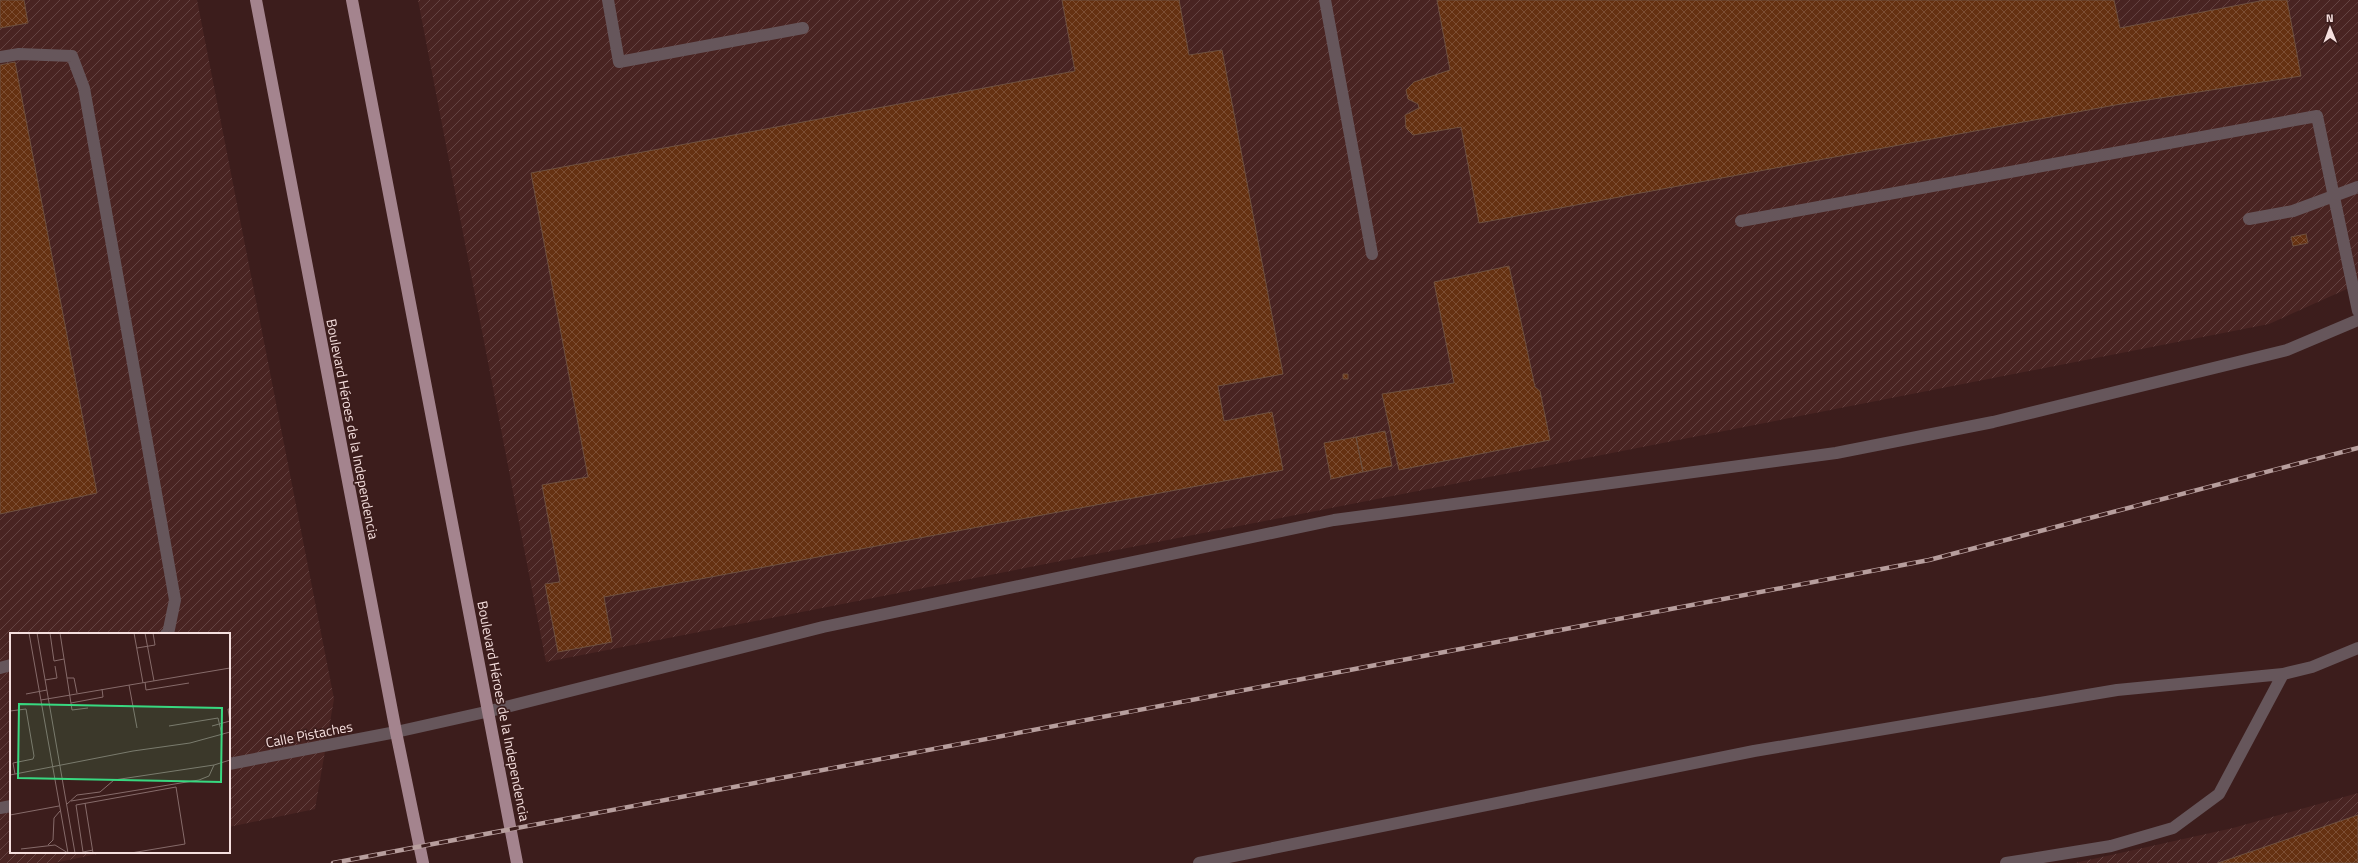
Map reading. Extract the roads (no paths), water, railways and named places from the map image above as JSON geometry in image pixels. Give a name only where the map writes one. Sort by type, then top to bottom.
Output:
[{"type":"main road","name":"Boulevard Héroes de la Independencia","points":[[256,0],[396,732],[424,863]]},
{"type":"main road","name":"Boulevard Héroes de la Independencia","points":[[352,0],[490,712],[517,863]]},
{"type":"street","points":[[608,0],[619,62],[803,28]]},
{"type":"street","points":[[1325,0],[1372,254]]},
{"type":"street","points":[[0,57],[19,54],[72,56],[84,88],[176,600],[168,633]]},
{"type":"street","points":[[1741,221],[2317,116],[2358,310]]},
{"type":"street","points":[[2249,219],[2293,210],[2358,187]]},
{"type":"street","name":"Calle Pistaches","points":[[230,764],[396,732],[490,712],[823,627],[1334,520],[1836,453],[1993,422],[2287,350],[2358,320]]},
{"type":"street","points":[[1199,863],[1761,750],[2117,690],[2283,674],[2312,667],[2358,648]]},
{"type":"street","points":[[0,668],[10,666]]},
{"type":"street","points":[[2006,863],[2111,846],[2173,828],[2219,794],[2283,674]]},
{"type":"street","points":[[0,808],[10,806]]},
{"type":"railway","points":[[333,863],[1929,560],[2358,448]]}]
